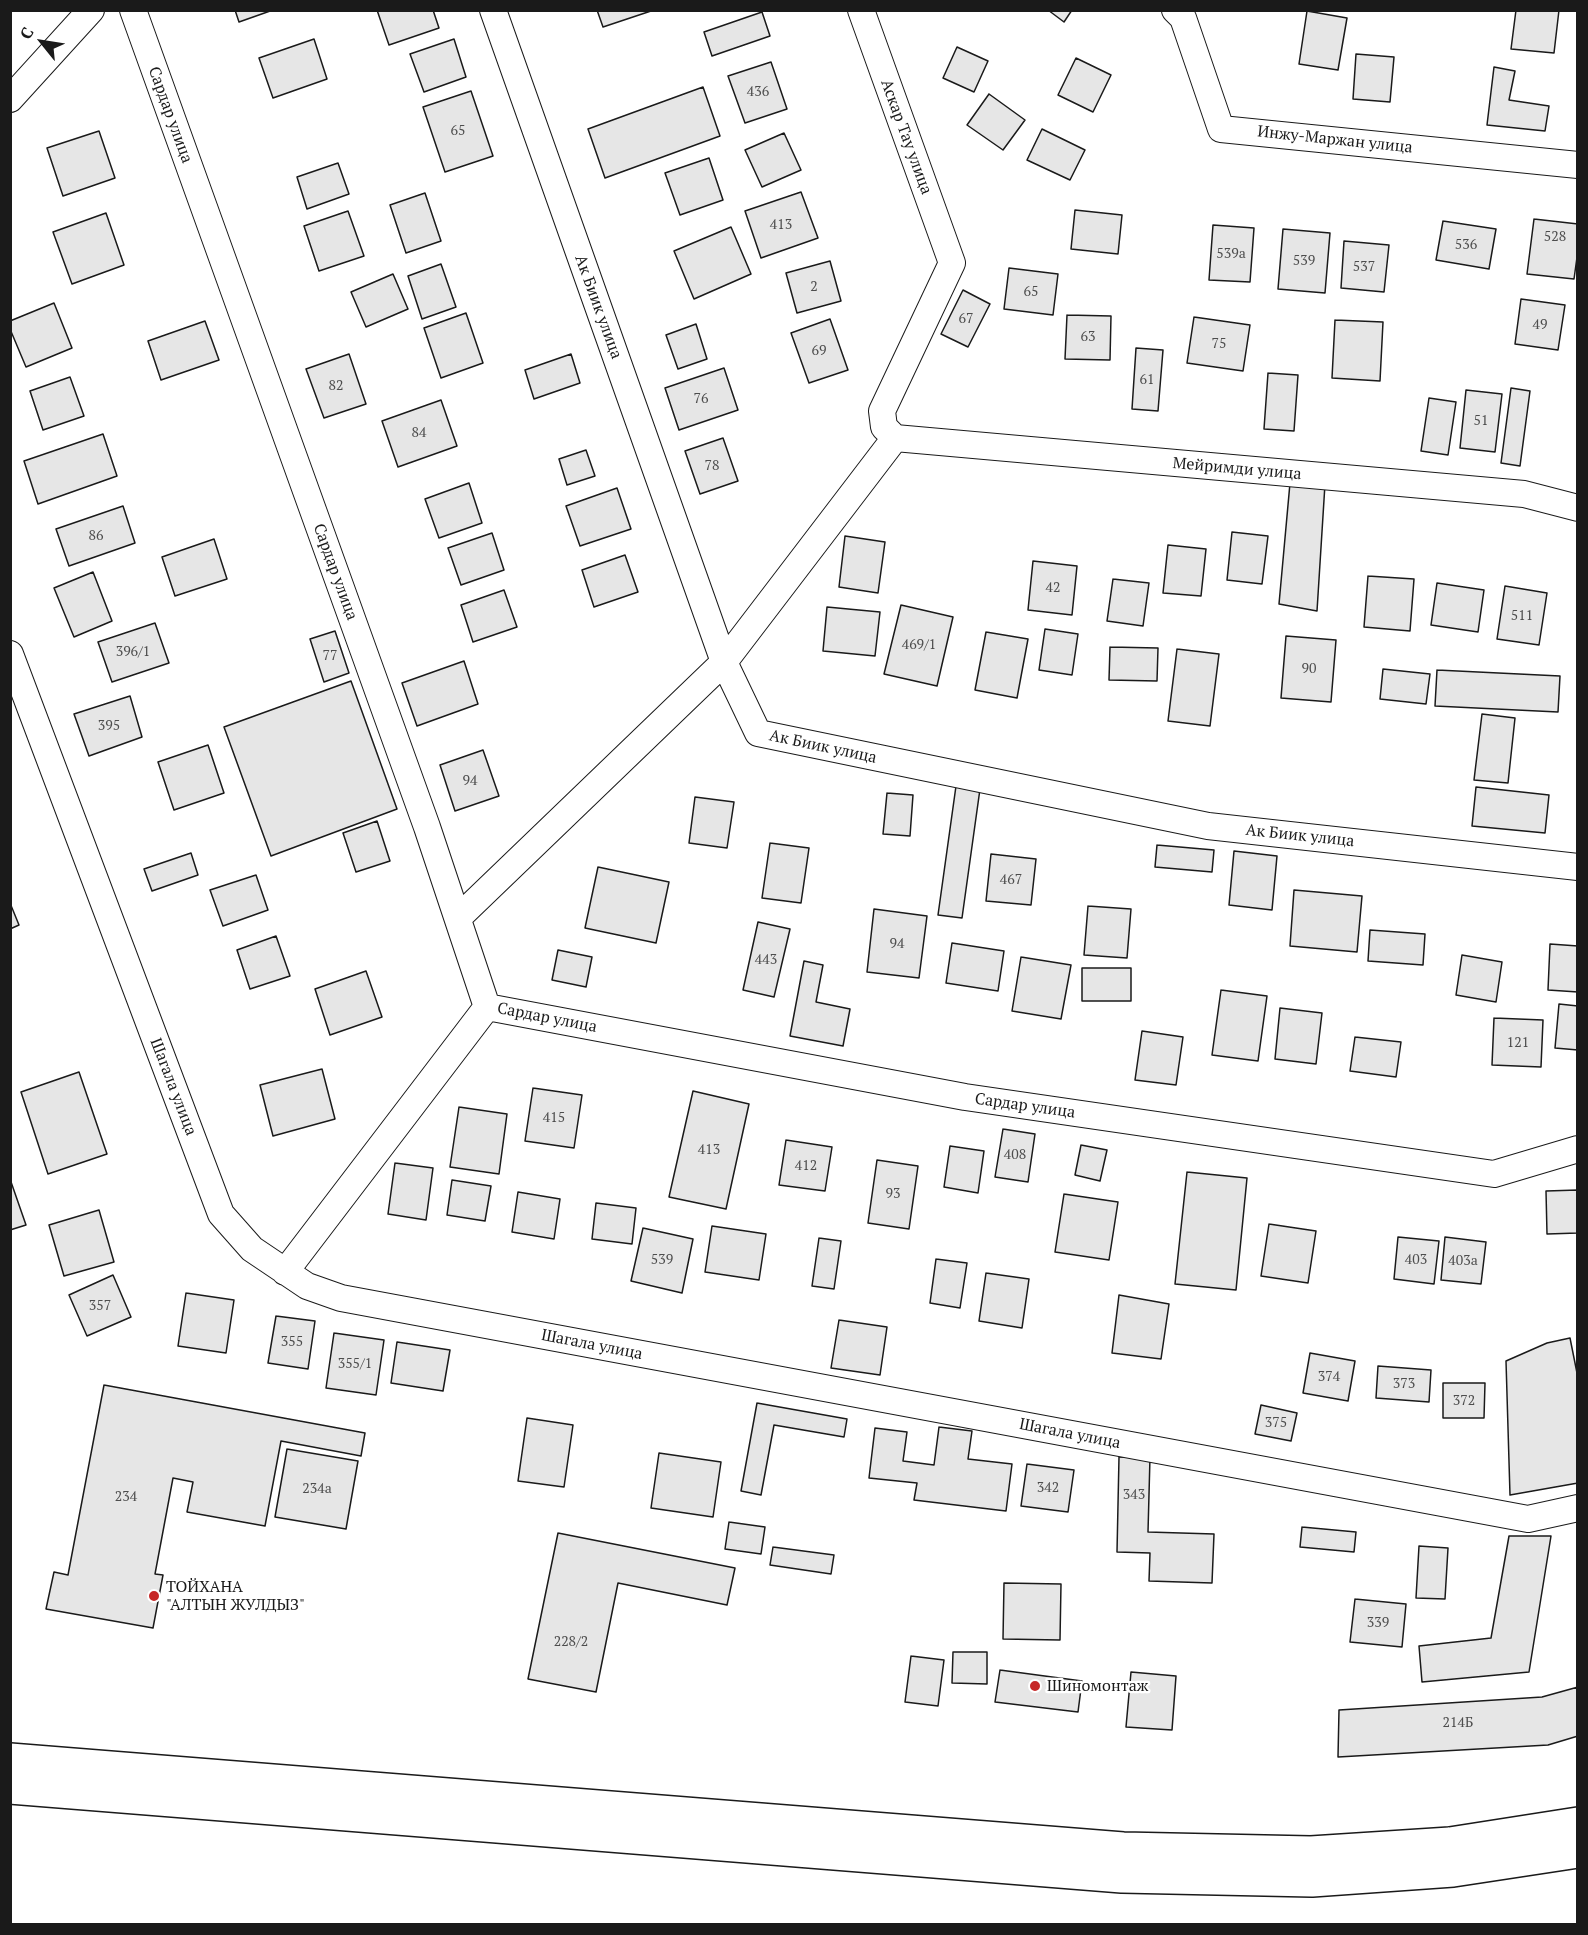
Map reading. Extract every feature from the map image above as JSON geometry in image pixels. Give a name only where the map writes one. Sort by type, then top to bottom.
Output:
[{"type":"highway","points":[[10,1760],[1123,1849],[1311,1853],[1450,1844],[1578,1824]]},
{"type":"highway","points":[[10,1787],[1122,1876],[1312,1880],[1453,1870],[1578,1851]]},
{"type":"street","points":[[10,99],[92,10]]},
{"type":"street","name":"Сардар улица","points":[[133,10],[458,918],[487,1007],[965,1097],[1494,1174],[1578,1149]]},
{"type":"street","name":"Ак Биик улица","points":[[493,10],[724,662],[758,733],[1208,826],[1578,867]]},
{"type":"street","name":"Аскар Тау улица","points":[[861,10],[952,263],[882,411],[884,427],[895,438]]},
{"type":"street","name":"Инжу-Маржан улица","points":[[1175,10],[1183,18],[1221,129],[1578,165]]},
{"type":"street","points":[[458,918],[724,662],[895,438]]},
{"type":"street","name":"Мейримди улица","points":[[895,438],[1524,494],[1578,508]]},
{"type":"street","name":"Шагала улица","points":[[10,654],[221,1214],[252,1249],[307,1286],[341,1298],[1516,1517],[1528,1519],[1578,1508]]},
{"type":"street","points":[[285,1272],[487,1007]]},
{"type":"building","points":[[235,10],[273,10],[239,22]]},
{"type":"building","points":[[377,10],[433,10],[439,28],[389,45]]},
{"type":"building","points":[[597,10],[651,10],[651,11],[603,27]]},
{"type":"building","points":[[1048,10],[1072,10],[1064,22]]},
{"type":"building","points":[[1516,10],[1559,10],[1554,53],[1511,49]]},
{"type":"building","points":[[1307,11],[1347,18],[1338,70],[1299,64]]},
{"type":"building","points":[[762,12],[770,36],[712,56],[704,32]]},
{"type":"building","points":[[314,39],[327,79],[273,98],[259,58]]},
{"type":"building","points":[[454,39],[466,77],[424,92],[410,54]]},
{"type":"building","points":[[957,47],[988,61],[974,92],[943,78]]},
{"type":"building","points":[[1356,54],[1394,57],[1390,102],[1353,99]]},
{"type":"building","points":[[1076,58],[1111,75],[1093,112],[1058,95]]},
{"type":"building","points":[[771,62],[787,109],[745,123],[728,76]]},
{"type":"building","points":[[1494,67],[1515,71],[1509,100],[1549,106],[1545,131],[1487,125]]},
{"type":"building","points":[[703,87],[720,136],[605,178],[588,129]]},
{"type":"building","points":[[471,91],[493,156],[445,172],[423,107]]},
{"type":"building","points":[[989,94],[1025,120],[1003,150],[967,125]]},
{"type":"building","points":[[1042,129],[1085,150],[1070,180],[1027,160]]},
{"type":"building","points":[[99,131],[115,178],[63,196],[47,148]]},
{"type":"building","points":[[784,133],[801,170],[762,187],[745,150]]},
{"type":"building","points":[[709,158],[723,200],[680,215],[665,173]]},
{"type":"building","points":[[338,163],[349,194],[307,209],[297,177]]},
{"type":"building","points":[[801,192],[818,238],[761,258],[745,211]]},
{"type":"building","points":[[425,193],[441,241],[406,253],[390,205]]},
{"type":"building","points":[[1075,210],[1122,215],[1118,254],[1071,249]]},
{"type":"building","points":[[348,211],[364,256],[319,271],[304,226]]},
{"type":"building","points":[[106,213],[124,265],[72,284],[53,232]]},
{"type":"building","points":[[1534,219],[1578,224],[1578,250],[1574,279],[1527,274]]},
{"type":"building","points":[[1443,221],[1496,229],[1489,269],[1436,260]]},
{"type":"building","points":[[1213,225],[1254,228],[1250,282],[1209,280]]},
{"type":"building","points":[[731,227],[751,274],[694,299],[674,251]]},
{"type":"building","points":[[1283,229],[1330,233],[1325,293],[1278,289]]},
{"type":"building","points":[[1344,241],[1389,245],[1384,292],[1341,288]]},
{"type":"building","points":[[830,261],[841,301],[797,313],[786,273]]},
{"type":"building","points":[[441,264],[456,307],[422,319],[408,276]]},
{"type":"building","points":[[1009,268],[1058,274],[1053,315],[1004,309]]},
{"type":"building","points":[[393,274],[408,309],[366,327],[351,292]]},
{"type":"building","points":[[963,290],[990,304],[968,347],[941,334]]},
{"type":"building","points":[[1521,299],[1565,305],[1558,350],[1515,344]]},
{"type":"building","points":[[54,303],[72,348],[26,367],[10,329],[10,321]]},
{"type":"building","points":[[466,313],[483,363],[441,378],[424,328]]},
{"type":"building","points":[[1067,315],[1111,316],[1110,360],[1065,359]]},
{"type":"building","points":[[1194,317],[1250,325],[1243,371],[1187,363]]},
{"type":"building","points":[[830,319],[848,370],[809,383],[791,333]]},
{"type":"building","points":[[1335,320],[1383,322],[1380,381],[1332,378]]},
{"type":"building","points":[[205,321],[219,360],[161,380],[148,341]]},
{"type":"building","points":[[696,324],[707,359],[678,369],[666,335]]},
{"type":"building","points":[[1136,348],[1163,350],[1158,411],[1132,409]]},
{"type":"building","points":[[349,354],[366,404],[324,418],[306,369]]},
{"type":"building","points":[[571,354],[580,383],[534,399],[525,370]]},
{"type":"building","points":[[724,368],[738,410],[679,430],[665,388]]},
{"type":"building","points":[[1268,373],[1298,375],[1294,431],[1264,429]]},
{"type":"building","points":[[70,377],[84,416],[43,430],[30,391]]},
{"type":"building","points":[[1511,388],[1530,391],[1520,466],[1501,463]]},
{"type":"building","points":[[1466,390],[1502,394],[1495,452],[1460,448]]},
{"type":"building","points":[[1429,398],[1456,402],[1448,455],[1421,451]]},
{"type":"building","points":[[441,400],[457,446],[398,467],[382,421]]},
{"type":"building","points":[[103,434],[117,476],[38,504],[24,461]]},
{"type":"building","points":[[723,438],[738,481],[700,494],[685,451]]},
{"type":"building","points":[[586,450],[595,476],[567,485],[559,459]]},
{"type":"building","points":[[469,483],[482,523],[439,538],[425,499]]},
{"type":"building","points":[[1290,483],[1325,484],[1317,611],[1279,604]]},
{"type":"building","points":[[617,488],[631,529],[580,546],[566,506]]},
{"type":"building","points":[[123,506],[135,543],[69,566],[56,529]]},
{"type":"building","points":[[1232,532],[1268,536],[1262,584],[1227,580]]},
{"type":"building","points":[[492,533],[504,570],[461,585],[448,548]]},
{"type":"building","points":[[845,536],[885,542],[878,593],[839,587]]},
{"type":"building","points":[[214,539],[227,579],[175,596],[162,557]]},
{"type":"building","points":[[1168,545],[1206,549],[1201,596],[1163,593]]},
{"type":"building","points":[[625,555],[638,592],[594,607],[582,570]]},
{"type":"building","points":[[1033,561],[1077,566],[1072,615],[1028,610]]},
{"type":"building","points":[[93,572],[112,621],[74,637],[54,588]]},
{"type":"building","points":[[1368,576],[1414,579],[1410,631],[1364,627]]},
{"type":"building","points":[[1113,579],[1149,583],[1143,626],[1107,621]]},
{"type":"building","points":[[1437,583],[1484,590],[1478,632],[1431,625]]},
{"type":"building","points":[[1505,586],[1547,593],[1539,645],[1497,639]]},
{"type":"building","points":[[504,590],[517,627],[473,642],[461,605]]},
{"type":"building","points":[[901,605],[953,617],[937,686],[884,674]]},
{"type":"building","points":[[827,607],[880,612],[875,656],[823,651]]},
{"type":"building","points":[[155,623],[169,663],[112,682],[98,642]]},
{"type":"building","points":[[1045,629],[1078,634],[1072,675],[1039,670]]},
{"type":"building","points":[[335,631],[349,673],[324,682],[310,639]]},
{"type":"building","points":[[986,632],[1028,639],[1017,698],[975,690]]},
{"type":"building","points":[[1286,636],[1336,640],[1331,702],[1281,698]]},
{"type":"building","points":[[1110,647],[1158,648],[1157,681],[1109,680]]},
{"type":"building","points":[[1177,649],[1219,654],[1210,726],[1168,721]]},
{"type":"building","points":[[464,661],[478,704],[417,726],[402,683]]},
{"type":"building","points":[[1383,669],[1430,674],[1426,704],[1380,699]]},
{"type":"building","points":[[1437,670],[1560,676],[1558,712],[1435,706]]},
{"type":"building","points":[[351,681],[397,809],[271,856],[224,727]]},
{"type":"building","points":[[130,696],[142,737],[89,756],[74,714]]},
{"type":"building","points":[[1482,714],[1515,718],[1508,783],[1474,780]]},
{"type":"building","points":[[208,745],[224,793],[174,810],[158,762]]},
{"type":"building","points":[[483,750],[499,796],[455,811],[440,765]]},
{"type":"building","points":[[956,786],[980,789],[962,918],[938,915]]},
{"type":"building","points":[[1476,787],[1549,795],[1545,833],[1472,826]]},
{"type":"building","points":[[887,793],[913,795],[910,836],[883,834]]},
{"type":"building","points":[[695,797],[734,802],[727,848],[689,843]]},
{"type":"building","points":[[377,821],[390,861],[356,872],[343,833]]},
{"type":"building","points":[[770,843],[809,848],[801,903],[762,898]]},
{"type":"building","points":[[1157,845],[1214,850],[1212,872],[1155,867]]},
{"type":"building","points":[[1234,851],[1277,856],[1272,910],[1229,905]]},
{"type":"building","points":[[191,853],[198,875],[152,891],[144,869]]},
{"type":"building","points":[[991,854],[1036,859],[1031,905],[986,901]]},
{"type":"building","points":[[598,867],[669,882],[656,943],[585,928]]},
{"type":"building","points":[[256,875],[268,910],[223,926],[210,890]]},
{"type":"building","points":[[1294,890],[1362,896],[1357,952],[1290,946]]},
{"type":"building","points":[[10,903],[19,925],[10,929]]},
{"type":"building","points":[[1088,906],[1131,909],[1127,958],[1084,955]]},
{"type":"building","points":[[874,909],[927,916],[919,978],[867,972]]},
{"type":"building","points":[[758,922],[790,929],[774,997],[743,990]]},
{"type":"building","points":[[1370,930],[1425,934],[1423,965],[1368,961]]},
{"type":"building","points":[[276,936],[290,976],[250,989],[237,950]]},
{"type":"building","points":[[952,943],[1004,951],[998,991],[946,983]]},
{"type":"building","points":[[1550,944],[1578,946],[1578,992],[1548,990]]},
{"type":"building","points":[[558,950],[592,957],[586,987],[552,980]]},
{"type":"building","points":[[1462,955],[1502,962],[1496,1002],[1456,995]]},
{"type":"building","points":[[1021,957],[1071,965],[1061,1019],[1012,1011]]},
{"type":"building","points":[[804,961],[823,965],[816,1002],[850,1009],[843,1046],[790,1036]]},
{"type":"building","points":[[1082,968],[1131,968],[1131,1001],[1082,1001]]},
{"type":"building","points":[[366,971],[382,1017],[330,1035],[315,989]]},
{"type":"building","points":[[1221,990],[1267,996],[1258,1061],[1212,1055]]},
{"type":"building","points":[[1559,1004],[1578,1006],[1578,1050],[1555,1048]]},
{"type":"building","points":[[1280,1008],[1322,1013],[1316,1064],[1275,1059]]},
{"type":"building","points":[[1494,1018],[1543,1020],[1541,1067],[1492,1065]]},
{"type":"building","points":[[1142,1031],[1183,1037],[1176,1085],[1135,1080]]},
{"type":"building","points":[[1355,1037],[1401,1042],[1396,1077],[1350,1071]]},
{"type":"building","points":[[322,1069],[335,1119],[273,1136],[260,1085]]},
{"type":"building","points":[[79,1072],[107,1154],[48,1174],[21,1092]]},
{"type":"building","points":[[533,1088],[582,1095],[574,1148],[525,1141]]},
{"type":"building","points":[[693,1091],[749,1104],[726,1209],[669,1197]]},
{"type":"building","points":[[459,1107],[507,1114],[499,1174],[450,1167]]},
{"type":"building","points":[[1003,1129],[1035,1134],[1028,1182],[995,1177]]},
{"type":"building","points":[[786,1140],[832,1147],[825,1191],[779,1185]]},
{"type":"building","points":[[1081,1145],[1107,1150],[1100,1181],[1075,1175]]},
{"type":"building","points":[[950,1146],[984,1151],[978,1193],[944,1187]]},
{"type":"building","points":[[877,1160],[918,1166],[909,1229],[868,1223]]},
{"type":"building","points":[[395,1163],[433,1168],[426,1220],[388,1214]]},
{"type":"building","points":[[1187,1172],[1247,1178],[1236,1290],[1175,1284]]},
{"type":"building","points":[[10,1179],[26,1225],[10,1230]]},
{"type":"building","points":[[452,1180],[491,1186],[485,1221],[447,1215]]},
{"type":"building","points":[[1578,1190],[1578,1233],[1547,1234],[1546,1191]]},
{"type":"building","points":[[518,1192],[560,1199],[554,1239],[512,1232]]},
{"type":"building","points":[[1064,1194],[1118,1202],[1109,1260],[1055,1252]]},
{"type":"building","points":[[596,1203],[636,1208],[632,1244],[592,1239]]},
{"type":"building","points":[[99,1210],[114,1262],[64,1276],[49,1225]]},
{"type":"building","points":[[1269,1224],[1316,1231],[1308,1283],[1261,1276]]},
{"type":"building","points":[[712,1226],[766,1234],[759,1280],[705,1272]]},
{"type":"building","points":[[643,1228],[693,1239],[682,1293],[631,1281]]},
{"type":"building","points":[[1398,1237],[1439,1241],[1434,1284],[1394,1279]]},
{"type":"building","points":[[1445,1237],[1486,1242],[1481,1284],[1441,1280]]},
{"type":"building","points":[[819,1238],[841,1241],[834,1289],[812,1286]]},
{"type":"building","points":[[936,1259],[967,1263],[960,1308],[930,1303]]},
{"type":"building","points":[[986,1273],[1029,1279],[1022,1328],[979,1321]]},
{"type":"building","points":[[113,1275],[131,1317],[87,1336],[69,1295]]},
{"type":"building","points":[[186,1293],[234,1300],[226,1353],[178,1346]]},
{"type":"building","points":[[1119,1295],[1169,1304],[1161,1359],[1112,1353]]},
{"type":"building","points":[[276,1316],[315,1321],[308,1369],[268,1363]]},
{"type":"building","points":[[839,1320],[887,1327],[880,1375],[831,1368]]},
{"type":"building","points":[[334,1333],[384,1340],[376,1395],[326,1388]]},
{"type":"building","points":[[1570,1338],[1578,1378],[1578,1483],[1510,1495],[1506,1361],[1547,1343]]},
{"type":"building","points":[[397,1342],[450,1350],[443,1391],[391,1383]]},
{"type":"building","points":[[1310,1353],[1355,1361],[1348,1401],[1303,1393]]},
{"type":"building","points":[[1378,1366],[1431,1370],[1429,1402],[1376,1398]]},
{"type":"building","points":[[1443,1383],[1485,1383],[1484,1418],[1443,1418]]},
{"type":"building","points":[[104,1385],[365,1433],[361,1456],[281,1441],[265,1526],[187,1512],[193,1482],[173,1478],[155,1574],[163,1575],[153,1628],[46,1609],[54,1572],[68,1575]]},
{"type":"building","points":[[757,1403],[847,1419],[844,1437],[774,1425],[761,1495],[741,1491]]},
{"type":"building","points":[[1261,1405],[1297,1413],[1291,1441],[1255,1434]]},
{"type":"building","points":[[527,1418],[573,1425],[564,1487],[518,1481]]},
{"type":"building","points":[[939,1427],[972,1431],[968,1459],[1012,1464],[1006,1511],[914,1500],[917,1483],[869,1478],[875,1428],[907,1432],[903,1461],[934,1465]]},
{"type":"building","points":[[287,1449],[358,1461],[346,1529],[275,1517]]},
{"type":"building","points":[[659,1453],[721,1462],[713,1517],[651,1508]]},
{"type":"building","points":[[1119,1457],[1150,1457],[1148,1532],[1214,1534],[1212,1583],[1149,1581],[1150,1553],[1117,1552]]},
{"type":"building","points":[[1027,1464],[1074,1470],[1068,1512],[1021,1506]]},
{"type":"building","points":[[729,1522],[765,1527],[761,1554],[725,1549]]},
{"type":"building","points":[[1302,1527],[1356,1532],[1354,1552],[1300,1547]]},
{"type":"building","points":[[558,1533],[735,1568],[727,1605],[618,1583],[596,1692],[528,1679]]},
{"type":"building","points":[[1509,1536],[1551,1536],[1529,1672],[1422,1682],[1419,1646],[1491,1638]]},
{"type":"building","points":[[1419,1546],[1448,1548],[1445,1599],[1416,1598]]},
{"type":"building","points":[[773,1547],[834,1555],[831,1574],[770,1565]]},
{"type":"building","points":[[1004,1583],[1061,1584],[1060,1640],[1003,1639]]},
{"type":"building","points":[[1355,1599],[1406,1604],[1402,1647],[1350,1642]]},
{"type":"building","points":[[953,1652],[987,1652],[987,1684],[952,1683]]},
{"type":"building","points":[[911,1656],[944,1660],[938,1706],[905,1702]]},
{"type":"building","points":[[1000,1670],[1082,1681],[1078,1712],[995,1702]]},
{"type":"building","points":[[1131,1672],[1176,1676],[1172,1730],[1126,1727]]},
{"type":"building","points":[[1578,1687],[1578,1736],[1548,1745],[1338,1757],[1339,1710],[1542,1697]]},
{"type":"place","name":"ТОЙХАНА \"АЛТЫН ЖУЛДЫЗ\"","points":[[154,1596]]},
{"type":"place","name":"Шиномонтаж","points":[[1035,1686]]}]
